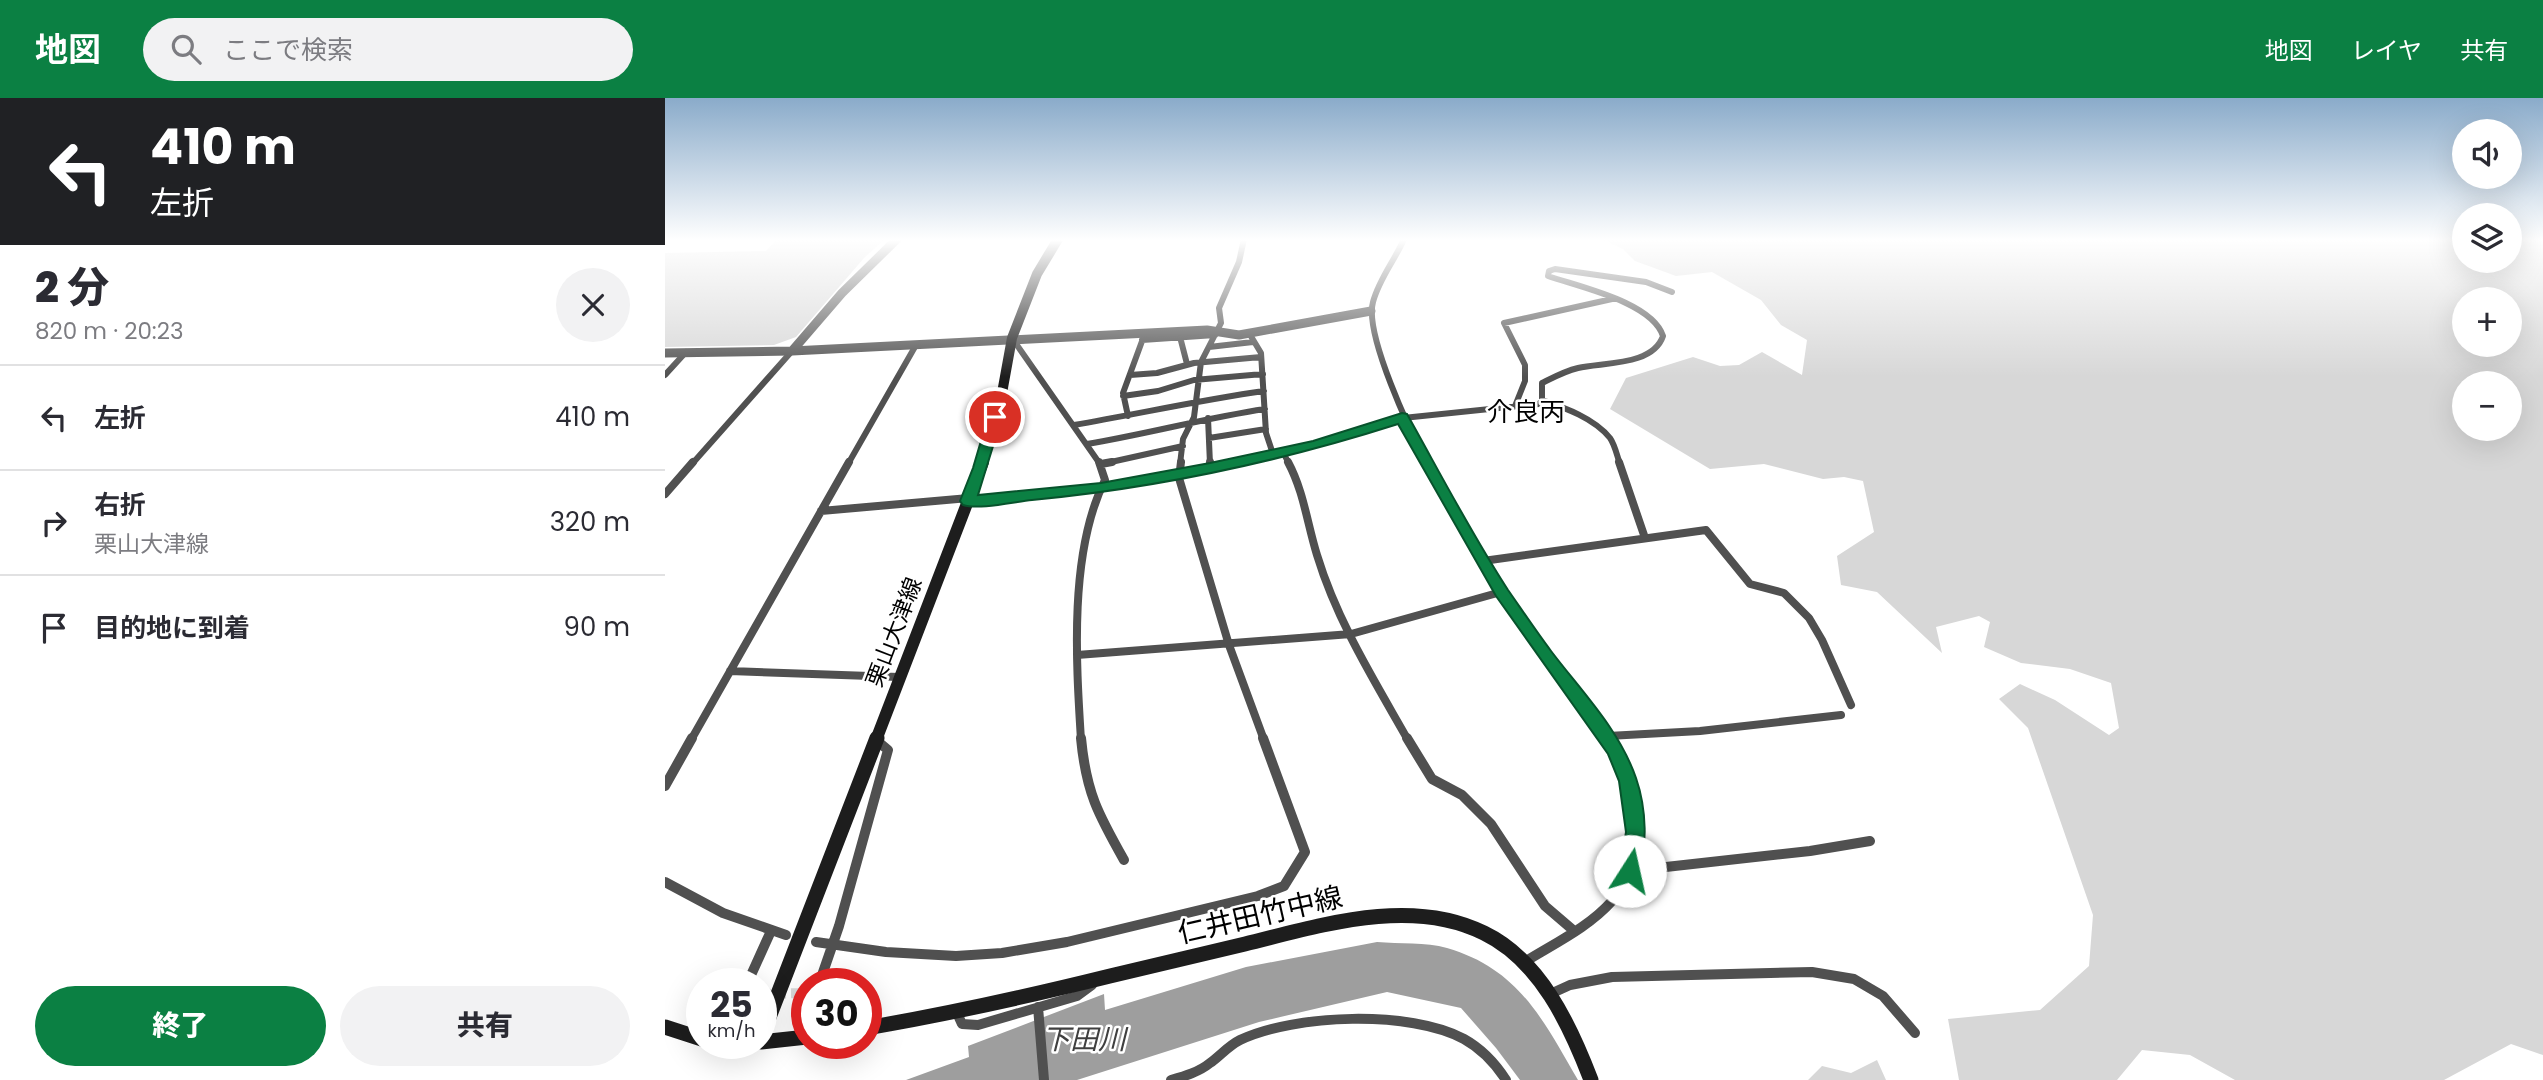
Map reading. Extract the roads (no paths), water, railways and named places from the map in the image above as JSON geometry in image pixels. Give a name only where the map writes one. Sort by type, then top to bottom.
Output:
[{"type":"main road","name":"栗山大津線","points":[[777,998],[981,468],[1002,393],[1012,338],[1033,285]]},
{"type":"main road","name":"仁井田竹中線","points":[[882,1025],[957,1013],[1343,920],[1393,916],[1428,918],[1463,924],[1491,937],[1523,963],[1548,995],[1579,1045],[1591,1080]]},
{"type":"main road","points":[[665,1027],[686,1034]]},
{"type":"street","points":[[665,494],[850,285]]},
{"type":"street","points":[[816,942],[914,955],[1001,953],[1094,937],[1258,896],[1283,886],[1305,852],[1228,643],[1179,478],[1182,474],[1183,439],[1198,401],[1201,362],[1221,323],[1219,308],[1229,285]]},
{"type":"street","points":[[1383,285],[1371,310],[1386,369],[1402,418],[1415,445],[1501,592],[1545,655],[1608,736],[1628,781],[1636,832],[1630,871],[1619,893],[1603,910],[1523,963]]},
{"type":"street","points":[[821,511],[1101,488],[1210,469],[1402,418],[1539,404],[1542,400],[1542,383],[1550,378],[1594,363],[1639,357],[1651,353],[1661,343],[1663,333],[1656,321],[1578,285]]},
{"type":"street","points":[[1649,285],[1672,292]]},
{"type":"street","points":[[1514,406],[1528,376],[1528,368],[1504,323],[1612,299]]},
{"type":"street","points":[[1209,347],[1371,310]]},
{"type":"street","points":[[665,353],[792,351],[1012,338],[1144,337],[1216,333],[1251,338]]},
{"type":"street","points":[[1179,334],[1187,364]]},
{"type":"street","points":[[1128,416],[1123,396],[1144,337]]},
{"type":"street","points":[[1012,338],[1101,464],[1105,481],[1093,504],[1085,539],[1079,589],[1077,655],[1081,740],[1086,781],[1098,813],[1124,860]]},
{"type":"street","points":[[1251,338],[1261,357],[1266,429],[1278,453],[1297,479],[1308,512],[1317,555],[1348,635],[1392,715],[1432,779],[1462,795],[1491,824],[1545,906],[1573,930]]},
{"type":"street","points":[[665,786],[916,345]]},
{"type":"street","points":[[665,375],[685,352]]},
{"type":"street","points":[[1130,375],[1157,373],[1201,362],[1261,357]]},
{"type":"street","points":[[1123,396],[1158,391],[1200,380],[1263,374]]},
{"type":"street","points":[[1074,425],[1264,391]]},
{"type":"street","points":[[1542,400],[1583,417],[1602,429],[1612,440],[1645,538]]},
{"type":"street","points":[[1087,444],[1149,434],[1192,421],[1265,409]]},
{"type":"street","points":[[1208,418],[1210,469]]},
{"type":"street","points":[[1209,438],[1266,429]]},
{"type":"street","points":[[1101,464],[1183,446]]},
{"type":"street","points":[[1483,561],[1706,530],[1714,536],[1750,584],[1784,593],[1809,618],[1822,640],[1851,705]]},
{"type":"street","points":[[1077,655],[1348,635],[1501,592]]},
{"type":"street","points":[[730,671],[899,677]]},
{"type":"street","points":[[1608,736],[1700,730],[1841,715]]},
{"type":"street","points":[[825,968],[888,750],[875,739]]},
{"type":"street","points":[[1630,871],[1809,851],[1870,841]]},
{"type":"street","points":[[665,882],[713,910],[786,934]]},
{"type":"street","points":[[754,968],[771,931]]},
{"type":"street","points":[[1548,995],[1570,985],[1612,977],[1812,972],[1854,979],[1883,996],[1915,1033]]},
{"type":"street","points":[[957,1013],[962,1024],[978,1025],[1077,996],[1101,979]]},
{"type":"street","points":[[1038,1009],[1044,1080]]},
{"type":"street","points":[[1171,1080],[1206,1066],[1238,1041],[1265,1031],[1301,1022],[1346,1021],[1398,1022],[1452,1033],[1476,1046],[1494,1061],[1506,1080]]},
{"type":"water","name":"下田川","points":[[1377,942],[1439,946],[1472,957],[1493,969],[1511,983],[1540,1017],[1578,1080],[1520,1080],[1461,1008],[1387,992],[1259,1022],[1077,1080],[906,1080],[969,1057],[968,1046],[1104,994],[1105,1010],[1246,967]]},
{"type":"tunnel","points":[[777,994],[791,993]]},
{"type":"district","name":"介良丙","points":[[1526,412]]}]
